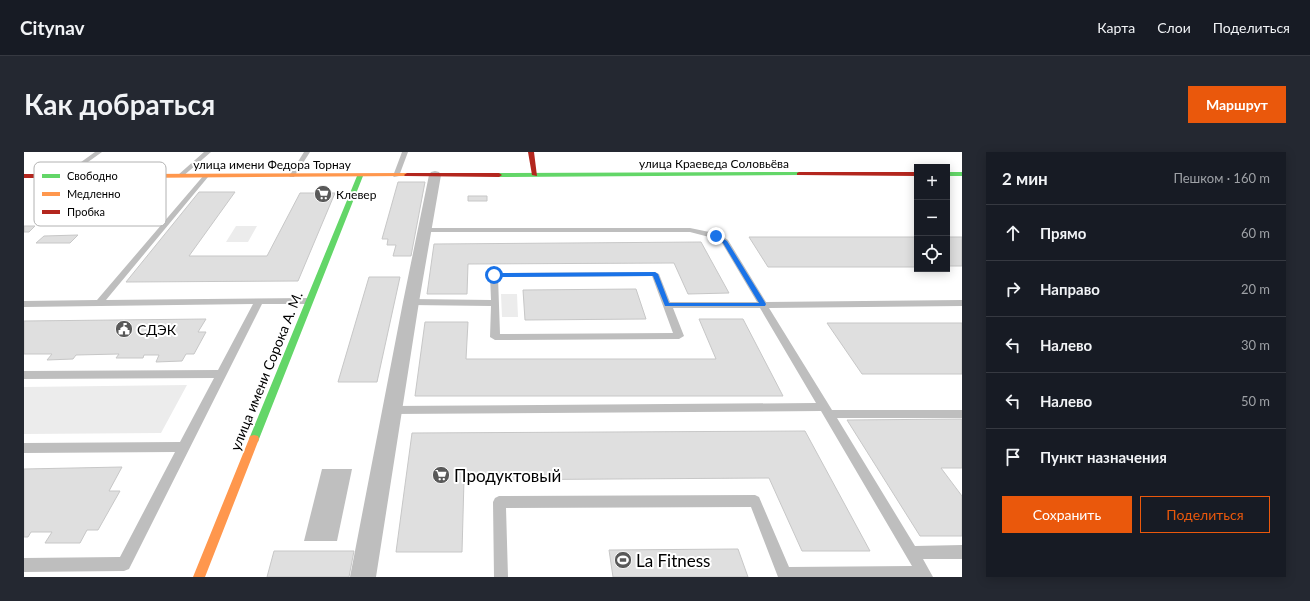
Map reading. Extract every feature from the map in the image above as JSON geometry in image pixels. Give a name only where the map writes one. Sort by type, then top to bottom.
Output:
[{"type":"street","points":[[531,152],[535,175]]},
{"type":"street","name":"улица Краеведа Соловьёва","points":[[519,175],[914,174]]},
{"type":"street","points":[[950,174],[962,174]]},
{"type":"street","points":[[363,577],[434,175]]},
{"type":"street","name":"улица имени Федора Торнау","points":[[166,176],[519,175]]},
{"type":"street","name":"улица имени Сорока А. М.","points":[[199,577],[360,176]]},
{"type":"lane","points":[[85,162],[99,152]]},
{"type":"lane","points":[[180,176],[208,152]]},
{"type":"lane","points":[[292,176],[307,152]]},
{"type":"lane","points":[[396,176],[405,152]]},
{"type":"lane","points":[[166,223],[206,176]]},
{"type":"lane","points":[[99,303],[164,226]]},
{"type":"lane","points":[[425,230],[690,230],[701,232],[725,242],[925,575]]},
{"type":"lane","points":[[655,274],[679,336],[495,337],[494,303],[494,275],[655,274]]},
{"type":"lane","points":[[24,565],[124,564],[258,301]]},
{"type":"lane","points":[[24,304],[309,301]]},
{"type":"lane","points":[[411,302],[494,303]]},
{"type":"lane","points":[[667,305],[962,303]]},
{"type":"lane","points":[[24,375],[221,374]]},
{"type":"lane","points":[[392,410],[827,410],[962,414]]},
{"type":"lane","points":[[24,448],[184,447]]},
{"type":"lane","points":[[500,577],[499,502],[755,501],[785,576],[925,575]]},
{"type":"lane","points":[[912,553],[962,552]]},
{"type":"shaded area","points":[[236,226],[257,226],[248,242],[226,242]]},
{"type":"shaded area","points":[[501,294],[517,294],[518,317],[502,317]]},
{"type":"shaded area","points":[[187,385],[161,433],[24,434],[24,387]]},
{"type":"shaded area","points":[[322,469],[352,469],[337,541],[304,541]]},
{"type":"building","points":[[398,182],[425,182],[411,256],[393,256],[396,245],[387,245],[388,239],[382,239]]},
{"type":"building","points":[[199,192],[235,192],[189,256],[267,256],[300,193],[335,193],[298,281],[126,282]]},
{"type":"building","points":[[468,196],[487,196],[487,201],[468,201]]},
{"type":"building","points":[[24,226],[35,226],[29,232],[24,232]]},
{"type":"building","points":[[78,235],[70,243],[36,243],[44,236]]},
{"type":"building","points":[[749,237],[914,237],[914,267],[768,267]]},
{"type":"building","points":[[950,237],[962,237],[962,266],[950,266]]},
{"type":"building","points":[[701,242],[729,293],[688,294],[674,263],[468,264],[467,294],[427,294],[434,244]]},
{"type":"building","points":[[369,277],[400,277],[377,382],[338,382]]},
{"type":"building","points":[[636,289],[646,319],[525,320],[523,290]]},
{"type":"building","points":[[206,319],[198,332],[206,332],[194,354],[186,354],[182,361],[156,362],[159,355],[144,355],[143,358],[116,358],[119,354],[76,355],[73,359],[47,360],[52,354],[24,354],[24,321]]},
{"type":"building","points":[[699,319],[743,319],[783,396],[415,396],[425,322],[468,322],[466,359],[716,359]]},
{"type":"building","points":[[827,323],[962,323],[962,374],[862,374]]},
{"type":"building","points":[[962,419],[962,468],[941,468],[962,496],[962,536],[920,536],[847,420]]},
{"type":"building","points":[[805,431],[870,551],[802,551],[769,478],[464,480],[462,552],[396,552],[412,433]]},
{"type":"building","points":[[122,467],[109,491],[120,491],[98,530],[87,530],[80,543],[45,543],[52,532],[31,532],[28,537],[24,537],[24,469]]},
{"type":"building","points":[[738,549],[748,577],[613,577],[609,550]]},
{"type":"building","points":[[274,551],[354,551],[349,577],[267,577]]},
{"type":"traffic: fast","points":[[499,175],[799,174]]},
{"type":"traffic: fast","points":[[950,174],[962,174]]},
{"type":"traffic: fast","points":[[254,439],[360,176]]},
{"type":"traffic: slow","points":[[166,176],[407,175]]},
{"type":"traffic: slow","points":[[199,577],[254,439]]},
{"type":"traffic: jam","points":[[531,152],[535,175]]},
{"type":"traffic: jam","points":[[799,174],[914,174]]},
{"type":"traffic: jam","points":[[407,175],[499,175]]},
{"type":"traffic: jam","points":[[24,176],[34,176]]},
{"type":"place","name":"Клевер","points":[[323,194]]},
{"type":"place","name":"СДЭК","points":[[124,329]]},
{"type":"place","name":"Продуктовый","points":[[441,475]]},
{"type":"place","name":"La Fitness","points":[[623,560]]},
{"type":"route","points":[[494,275],[655,274],[667,305],[763,304],[725,242],[716,236]]}]
